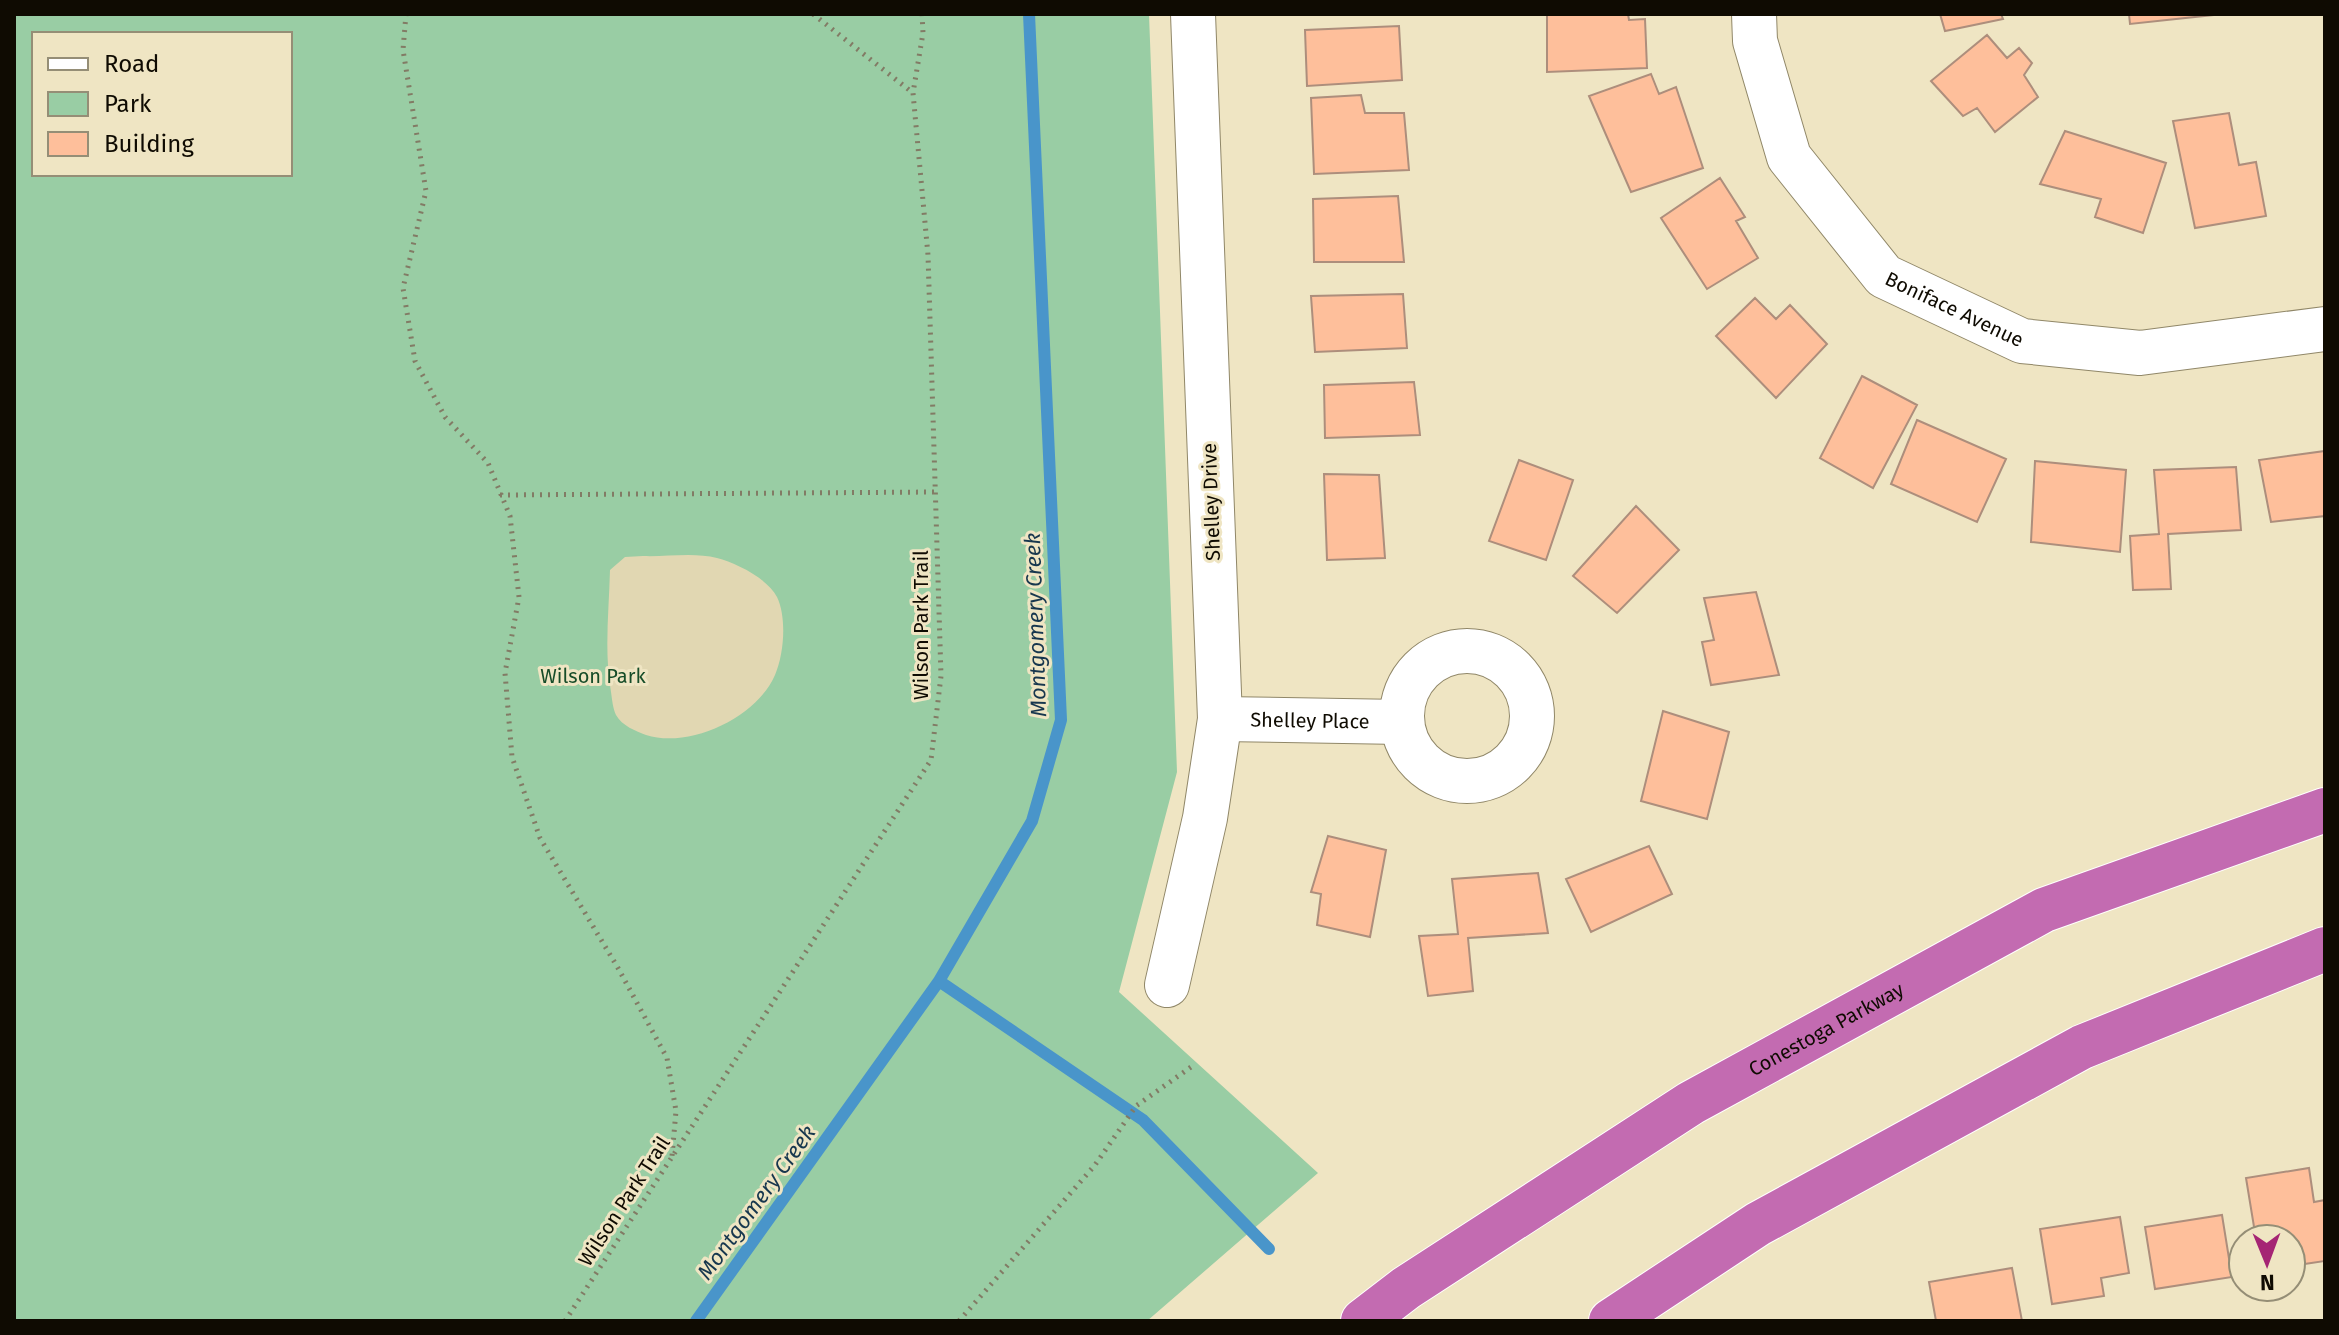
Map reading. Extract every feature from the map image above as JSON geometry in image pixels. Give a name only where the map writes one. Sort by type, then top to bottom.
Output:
[{"type":"highway","name":"Conestoga Parkway","points":[[1363,1321],[1406,1288],[1691,1103],[2044,910],[2325,810]]},
{"type":"highway","points":[[1611,1321],[1758,1224],[2082,1047],[2325,949]]},
{"type":"street","name":"Shelley Drive","points":[[1167,985],[1205,818],[1220,719],[1193,14]]},
{"type":"street","name":"Boniface Avenue","points":[[1754,14],[1755,41],[1789,157],[1884,276],[2022,341],[2140,353],[2325,329]]},
{"type":"street","name":"Shelley Place","points":[[1220,719],[1402,722]]},
{"type":"path","points":[[406,14],[403,50],[426,191],[403,288],[415,361],[445,417],[488,463],[510,516],[519,597],[505,673],[512,757],[540,838],[618,968],[667,1058],[676,1111],[672,1157]]},
{"type":"path","points":[[813,14],[913,93]]},
{"type":"path","name":"Wilson Park Trail","points":[[565,1321],[931,760],[941,676],[928,255],[913,93],[923,33],[922,14]]},
{"type":"path","points":[[500,495],[935,492]]},
{"type":"path","points":[[959,1321],[1095,1165],[1136,1106],[1191,1067]]},
{"type":"green space","name":"Wilson Park","points":[[14,14],[1149,14],[1177,772],[1119,992],[1318,1173],[1147,1321],[14,1321]]},
{"type":"sand","points":[[699,555],[725,560],[742,568],[772,590],[782,615],[781,657],[766,690],[738,716],[720,726],[682,737],[646,735],[622,722],[616,715],[612,701],[608,661],[610,570],[625,557]]},
{"type":"building","points":[[1547,14],[1628,14],[1629,20],[1645,19],[1647,68],[1547,72]]},
{"type":"building","points":[[1940,14],[2001,14],[2003,19],[1945,31]]},
{"type":"building","points":[[2129,14],[2213,14],[2213,15],[2130,24]]},
{"type":"building","points":[[1399,26],[1402,80],[1307,86],[1305,30]]},
{"type":"building","points":[[1987,35],[2007,58],[2019,48],[2032,63],[2024,75],[2038,97],[1995,132],[1977,108],[1963,116],[1931,81]]},
{"type":"building","points":[[1651,74],[1659,94],[1676,87],[1703,168],[1631,192],[1589,96]]},
{"type":"building","points":[[1361,95],[1365,113],[1404,113],[1409,170],[1314,174],[1311,98]]},
{"type":"building","points":[[2229,113],[2239,165],[2256,162],[2266,216],[2195,228],[2173,121]]},
{"type":"building","points":[[2065,131],[2166,163],[2143,233],[2095,217],[2101,199],[2040,184]]},
{"type":"building","points":[[1720,178],[1745,217],[1736,221],[1758,258],[1707,289],[1661,218]]},
{"type":"building","points":[[1398,196],[1404,262],[1314,262],[1313,199]]},
{"type":"building","points":[[1403,294],[1407,348],[1315,352],[1311,296]]},
{"type":"building","points":[[1755,298],[1776,319],[1790,305],[1827,344],[1776,398],[1716,336]]},
{"type":"building","points":[[1862,376],[1917,405],[1873,488],[1820,458]]},
{"type":"building","points":[[1414,382],[1420,435],[1325,438],[1324,385]]},
{"type":"building","points":[[1917,420],[2006,459],[1977,522],[1891,484]]},
{"type":"building","points":[[2325,451],[2325,516],[2271,522],[2259,460]]},
{"type":"building","points":[[1519,460],[1573,480],[1546,560],[1489,541]]},
{"type":"building","points":[[2035,461],[2126,470],[2120,552],[2031,542]]},
{"type":"building","points":[[2236,467],[2241,530],[2168,534],[2171,589],[2133,590],[2130,536],[2159,534],[2154,470]]},
{"type":"building","points":[[1324,474],[1379,475],[1385,558],[1327,560]]},
{"type":"building","points":[[1636,506],[1679,550],[1617,613],[1573,576]]},
{"type":"building","points":[[1756,592],[1779,675],[1711,685],[1702,642],[1714,640],[1704,598]]},
{"type":"building","points":[[1663,711],[1729,732],[1707,819],[1641,801]]},
{"type":"building","points":[[1328,836],[1386,850],[1370,937],[1317,925],[1321,894],[1311,892]]},
{"type":"building","points":[[1649,846],[1672,894],[1591,932],[1566,879]]},
{"type":"building","points":[[1538,873],[1548,933],[1468,938],[1473,991],[1428,996],[1419,936],[1458,934],[1452,879]]},
{"type":"building","points":[[2309,1168],[2314,1202],[2325,1200],[2325,1261],[2307,1264],[2307,1223],[2253,1223],[2246,1178]]},
{"type":"building","points":[[2222,1215],[2227,1246],[2227,1278],[2155,1289],[2145,1227]]},
{"type":"building","points":[[2120,1217],[2129,1273],[2101,1278],[2104,1296],[2052,1304],[2040,1229]]},
{"type":"building","points":[[2012,1268],[2022,1321],[1936,1321],[1929,1282]]},
{"type":"waterway","name":"Montgomery Creek","points":[[696,1321],[939,981],[1032,821],[1061,720],[1029,14]]},
{"type":"waterway","points":[[939,981],[1143,1120],[1269,1249]]}]
